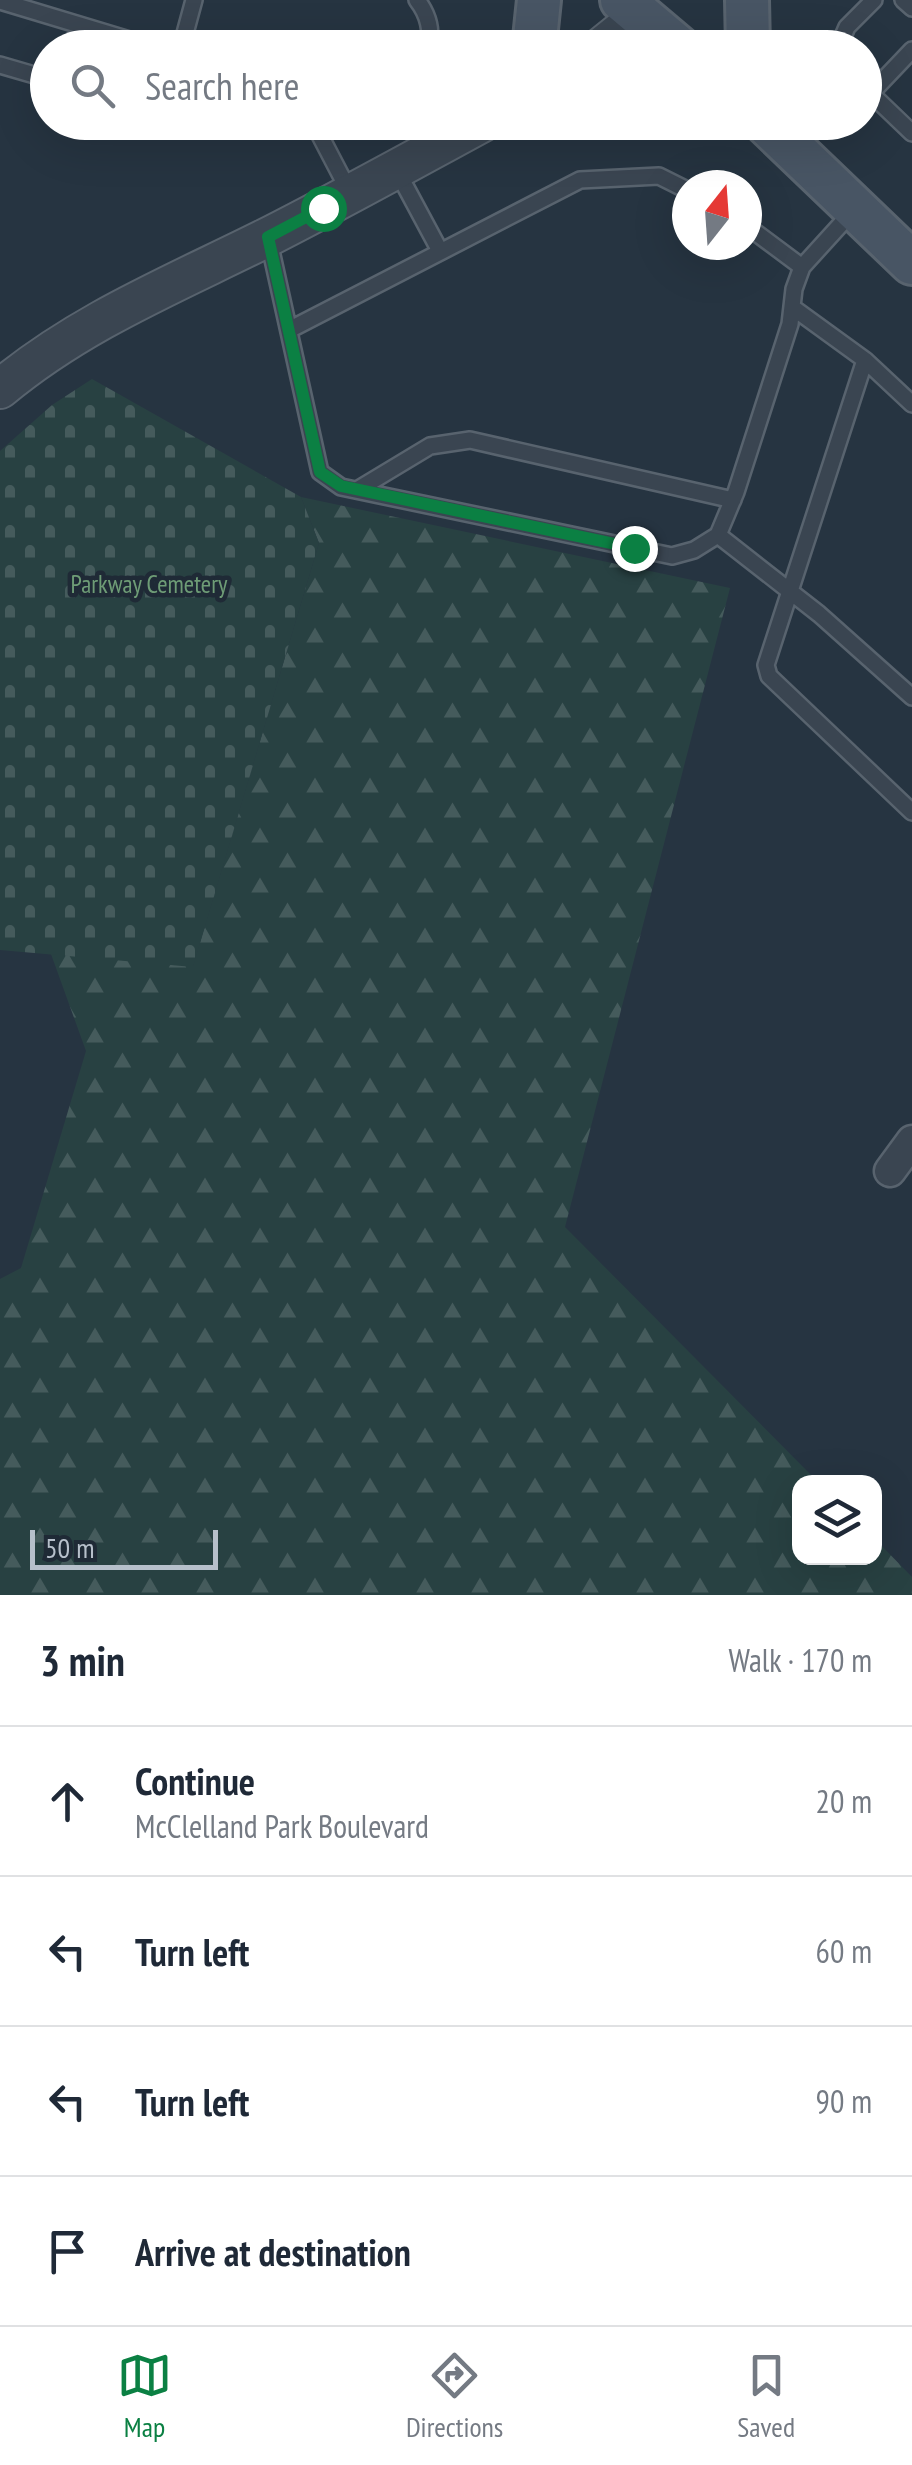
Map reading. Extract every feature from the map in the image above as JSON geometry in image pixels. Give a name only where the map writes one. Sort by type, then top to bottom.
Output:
[{"type":"main road","points":[[536,30],[539,0]]},
{"type":"main road","points":[[746,0],[747,30]]},
{"type":"main road","points":[[641,5],[664,30]]},
{"type":"main road","points":[[784,140],[912,263]]},
{"type":"street","points":[[617,30],[641,5]]},
{"type":"street","points":[[0,390],[71,337],[127,304],[268,237],[450,140]]},
{"type":"street","points":[[890,1170],[912,1141]]},
{"type":"lane","points":[[185,30],[194,0]]},
{"type":"lane","points":[[417,0],[427,14],[428,30]]},
{"type":"lane","points":[[846,30],[874,0]]},
{"type":"lane","points":[[903,0],[912,8]]},
{"type":"lane","points":[[0,1],[78,30]]},
{"type":"lane","points":[[882,77],[912,50]]},
{"type":"lane","points":[[0,65],[30,74]]},
{"type":"lane","points":[[882,103],[912,132]]},
{"type":"lane","points":[[322,140],[350,194]]},
{"type":"lane","points":[[396,169],[440,251]]},
{"type":"lane","points":[[289,330],[580,180],[659,176],[672,182]]},
{"type":"lane","points":[[268,237],[320,472],[341,486],[356,490],[672,556],[694,550],[718,535],[790,324],[794,289],[802,267],[855,208]]},
{"type":"lane","points":[[762,237],[802,267]]},
{"type":"lane","points":[[792,307],[865,360],[912,404]]},
{"type":"lane","points":[[865,360],[766,665],[769,676],[912,812]]},
{"type":"lane","points":[[356,490],[430,446],[470,440],[733,500]]},
{"type":"lane","points":[[718,535],[790,591],[912,697]]},
{"type":"green space","name":"Parkway Cemetery","points":[[92,379],[301,497],[319,543],[193,967],[0,950],[0,451],[52,405]]},
{"type":"green space","points":[[301,497],[730,588],[565,1227],[811,1475],[792,1475],[792,1565],[882,1565],[882,1546],[912,1577],[912,1595],[0,1595],[0,1279],[21,1268],[86,1051],[51,954],[193,966],[319,543]]},
{"type":"route","points":[[323,208],[268,237],[320,472],[341,486],[634,548]]}]
